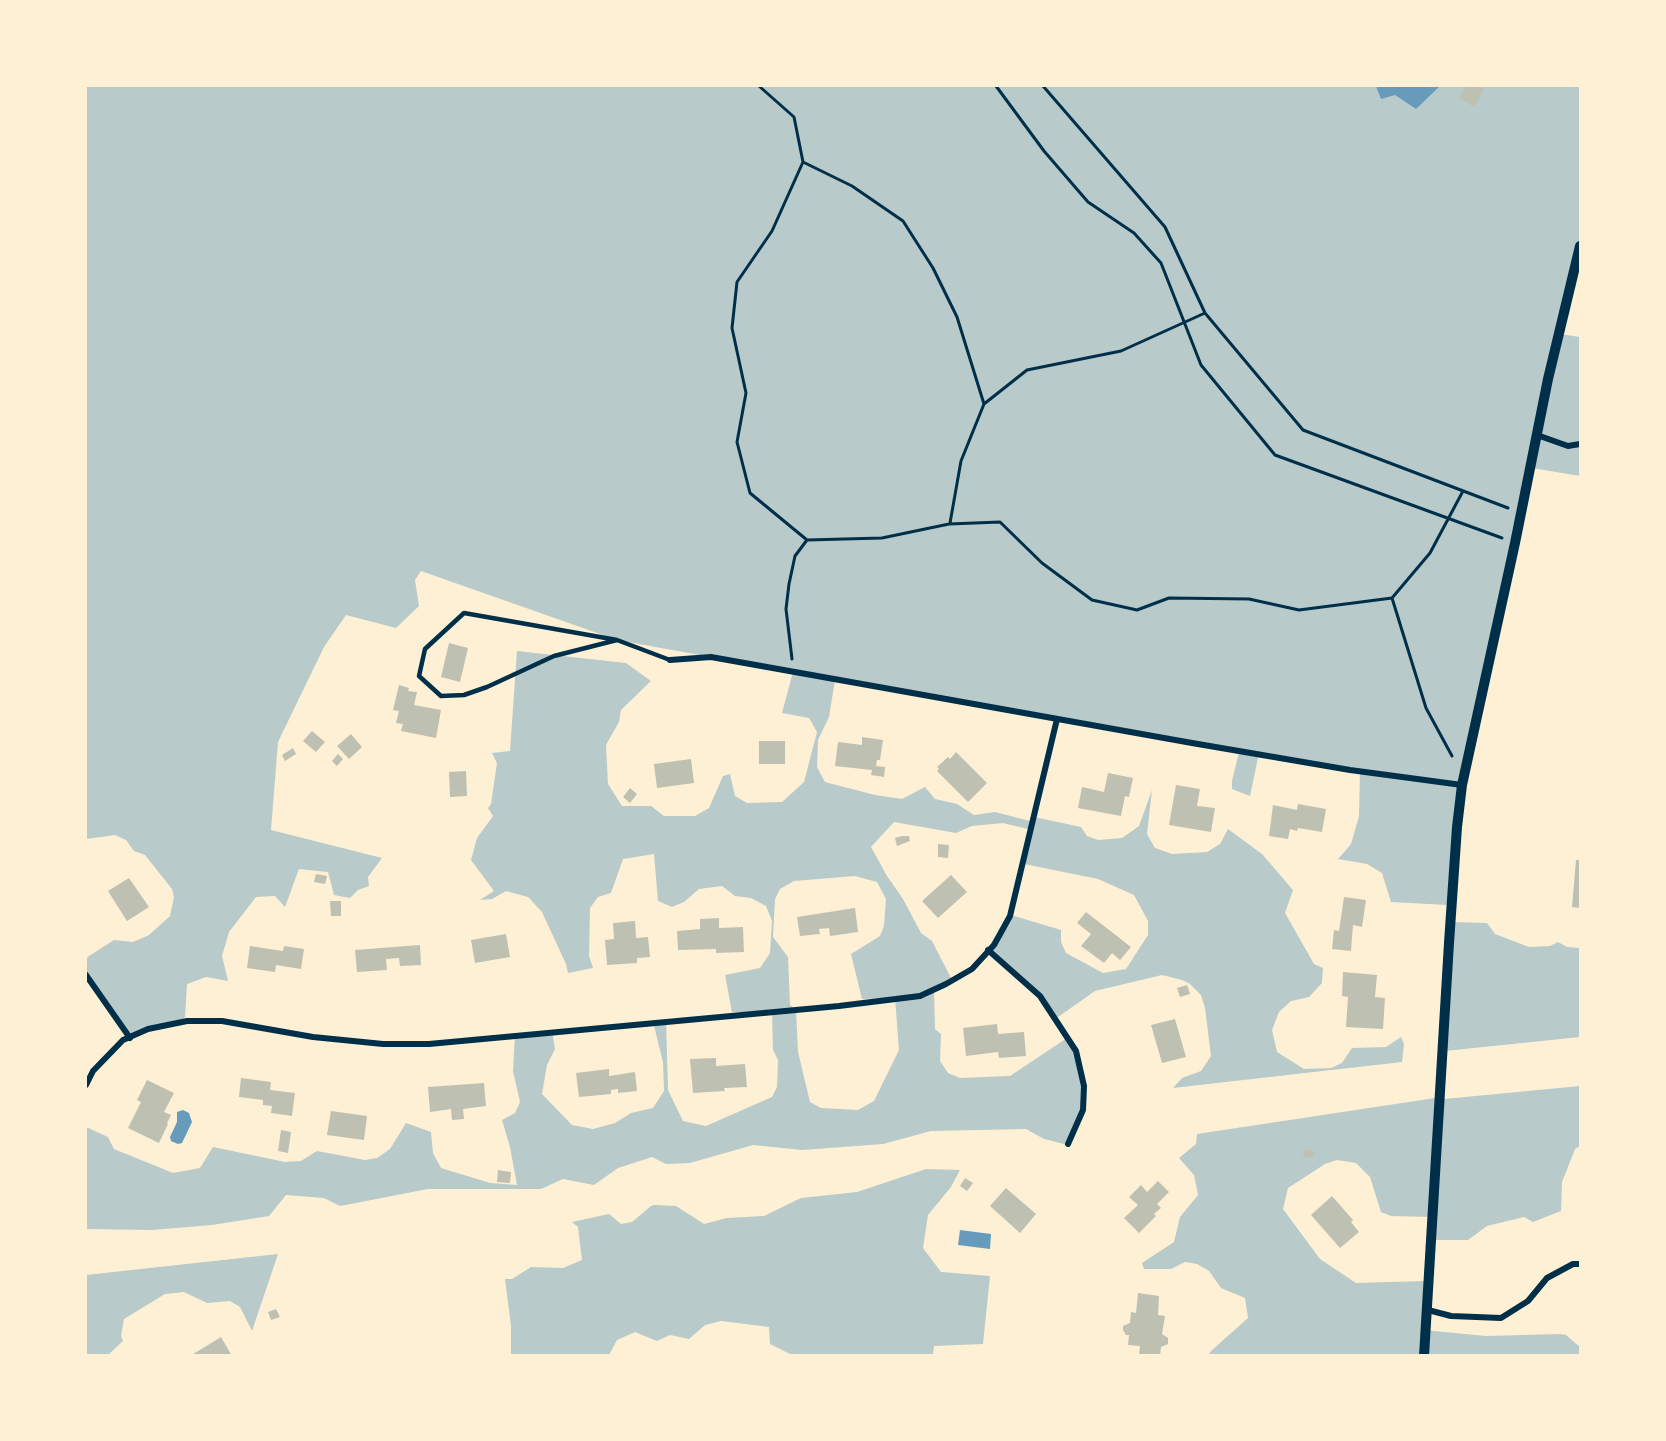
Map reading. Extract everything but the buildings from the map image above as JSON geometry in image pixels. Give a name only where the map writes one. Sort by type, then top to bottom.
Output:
[{"type":"street","points":[[1424,1356],[1450,931],[1462,785],[1548,379],[1581,246]]},
{"type":"street","points":[[1537,435],[1568,446],[1581,444]]},
{"type":"street","points":[[670,660],[711,657],[1350,770],[1462,785]]},
{"type":"street","points":[[86,1084],[93,1071],[123,1040],[148,1029],[187,1021],[222,1021],[313,1037],[383,1044],[429,1044],[839,1006],[920,996],[972,969],[993,945],[1010,916],[1057,718]]},
{"type":"street","points":[[988,950],[1040,996],[1076,1051],[1084,1086],[1083,1110],[1068,1144]]},
{"type":"street","points":[[86,975],[130,1038]]},
{"type":"street","points":[[1428,1310],[1451,1316],[1501,1318],[1528,1301],[1547,1278],[1573,1264],[1581,1264]]},
{"type":"lane","points":[[617,640],[554,656],[487,687],[464,695],[441,696],[419,676],[424,649],[464,613],[617,640],[670,660]]},
{"type":"path","points":[[759,86],[794,117],[802,162],[772,231],[737,282],[732,328],[746,393],[737,442],[750,493],[807,540],[882,538],[950,524],[1000,522],[1042,563],[1092,600],[1137,610],[1169,598],[1249,599],[1299,610],[1392,598],[1430,553],[1463,491]]},
{"type":"path","points":[[996,86],[1044,151],[1088,202],[1134,233],[1161,263],[1201,365],[1275,455],[1515,543]]},
{"type":"path","points":[[1043,86],[1165,227],[1205,313],[1303,429],[1521,513]]},
{"type":"path","points":[[802,162],[852,186],[903,221],[933,268],[957,317],[984,404]]},
{"type":"path","points":[[950,524],[961,461],[984,404],[1027,370],[1121,351],[1205,313]]},
{"type":"path","points":[[793,673],[786,609],[795,556],[807,540]]},
{"type":"path","points":[[1392,598],[1426,708],[1452,756]]},
{"type":"shaded area","points":[[86,86],[1580,86],[1580,266],[1560,334],[1580,337],[1580,476],[1532,468],[1462,785],[1447,905],[1391,902],[1382,873],[1367,864],[1338,859],[1351,844],[1359,816],[1360,772],[1259,753],[1250,796],[1232,789],[1239,752],[835,680],[829,717],[818,740],[817,767],[825,782],[875,795],[902,799],[925,787],[935,799],[957,804],[974,815],[995,812],[1030,821],[1034,817],[1081,827],[1087,836],[1098,840],[1122,838],[1139,826],[1152,790],[1147,834],[1155,848],[1172,854],[1207,852],[1220,844],[1228,829],[1262,854],[1293,890],[1285,913],[1314,964],[1323,968],[1322,983],[1309,997],[1291,1001],[1279,1012],[1272,1030],[1277,1052],[1304,1069],[1331,1068],[1342,1063],[1352,1048],[1386,1047],[1401,1037],[1404,1044],[1402,1062],[1173,1088],[1182,1078],[1201,1071],[1211,1056],[1205,1008],[1201,995],[1190,984],[1162,975],[1095,991],[1058,1017],[1053,1015],[1040,994],[992,952],[989,946],[1011,915],[1061,930],[1061,942],[1066,953],[1103,973],[1126,969],[1148,935],[1148,921],[1134,895],[1098,879],[1024,864],[1028,829],[1003,823],[972,826],[956,833],[894,822],[871,847],[921,933],[932,941],[951,978],[934,990],[935,1029],[941,1034],[940,1061],[948,1073],[960,1078],[1010,1076],[1067,1038],[1076,1051],[1084,1084],[1077,1129],[1068,1145],[1044,1139],[1026,1129],[931,1131],[883,1144],[802,1150],[753,1145],[690,1163],[666,1164],[652,1157],[618,1168],[594,1185],[563,1179],[541,1189],[428,1189],[340,1206],[324,1198],[286,1195],[269,1216],[212,1225],[152,1230],[86,1229],[86,1127],[108,1137],[114,1149],[173,1173],[200,1168],[213,1147],[285,1162],[301,1161],[317,1151],[365,1160],[377,1158],[390,1149],[406,1123],[431,1132],[433,1153],[441,1168],[490,1183],[517,1185],[502,1120],[515,1113],[520,1102],[513,1071],[515,1035],[552,1031],[555,1049],[547,1065],[542,1094],[572,1125],[593,1129],[615,1123],[631,1113],[653,1108],[664,1091],[663,1062],[653,1022],[658,1020],[666,1020],[668,1090],[683,1121],[706,1126],[772,1097],[777,1087],[778,1060],[773,1050],[772,1012],[732,1012],[725,975],[760,968],[770,953],[772,921],[766,906],[751,898],[735,896],[722,886],[699,889],[684,902],[672,907],[658,901],[654,854],[623,859],[611,893],[598,897],[590,908],[589,956],[593,968],[568,973],[542,912],[528,897],[506,891],[492,899],[480,900],[494,891],[471,860],[477,838],[493,816],[488,808],[491,804],[497,763],[492,753],[510,751],[517,651],[626,663],[651,681],[621,710],[619,722],[606,745],[608,784],[622,806],[651,806],[664,816],[695,816],[709,808],[723,776],[730,774],[735,796],[747,803],[782,802],[804,782],[817,732],[809,718],[782,713],[793,672],[617,640],[421,571],[415,580],[419,606],[396,628],[346,615],[324,647],[278,742],[271,830],[382,858],[368,877],[369,886],[358,890],[350,898],[334,895],[328,872],[299,869],[285,907],[275,896],[256,897],[229,932],[222,956],[228,981],[206,977],[187,984],[185,1017],[182,1020],[128,1035],[86,975],[86,958],[114,940],[133,942],[149,935],[170,916],[174,897],[172,889],[145,855],[134,851],[126,840],[115,835],[86,839]],"holes":[[[855,876],[877,882],[886,899],[884,926],[880,936],[851,954],[862,999],[895,998],[899,1050],[874,1101],[858,1110],[821,1108],[810,1102],[798,1052],[796,1010],[790,1005],[788,957],[773,937],[775,899],[780,889],[794,881]]]},
{"type":"shaded area","points":[[1449,922],[1487,923],[1495,934],[1529,947],[1550,946],[1558,942],[1567,947],[1580,948],[1580,1037],[1445,1051]]},
{"type":"shaded area","points":[[1580,1086],[1580,1146],[1575,1149],[1562,1182],[1561,1211],[1533,1222],[1524,1217],[1487,1226],[1468,1240],[1430,1240],[1430,1217],[1391,1216],[1381,1212],[1370,1177],[1356,1163],[1337,1160],[1325,1164],[1288,1188],[1283,1209],[1320,1259],[1356,1283],[1425,1281],[1424,1330],[1486,1336],[1560,1334],[1566,1335],[1580,1347],[1580,1355],[1208,1355],[1248,1318],[1245,1298],[1221,1288],[1209,1271],[1197,1264],[1185,1262],[1171,1269],[1144,1269],[1142,1263],[1174,1242],[1180,1217],[1198,1195],[1194,1175],[1179,1158],[1196,1144],[1197,1134],[1435,1098]]},
{"type":"shaded area","points":[[926,1169],[960,1170],[951,1187],[928,1215],[923,1248],[941,1272],[990,1276],[983,1344],[934,1346],[933,1355],[792,1355],[770,1344],[769,1327],[721,1321],[705,1325],[689,1339],[670,1335],[657,1341],[635,1332],[617,1340],[609,1355],[511,1355],[511,1326],[505,1279],[512,1279],[531,1267],[563,1268],[582,1260],[578,1227],[572,1222],[609,1214],[621,1224],[632,1222],[654,1205],[676,1206],[704,1224],[727,1218],[764,1216],[801,1198],[857,1192]]},
{"type":"shaded area","points":[[278,1254],[252,1331],[240,1307],[230,1301],[207,1303],[184,1292],[165,1294],[124,1319],[121,1336],[123,1341],[108,1355],[86,1355],[86,1275]]},
{"type":"water","points":[[1376,86],[1440,86],[1416,109],[1395,95],[1381,99]]},
{"type":"water","points":[[183,1110],[189,1113],[192,1122],[182,1143],[178,1144],[171,1141],[170,1137],[177,1122],[177,1112]]},
{"type":"water","points":[[960,1230],[991,1234],[990,1249],[958,1245]]}]
